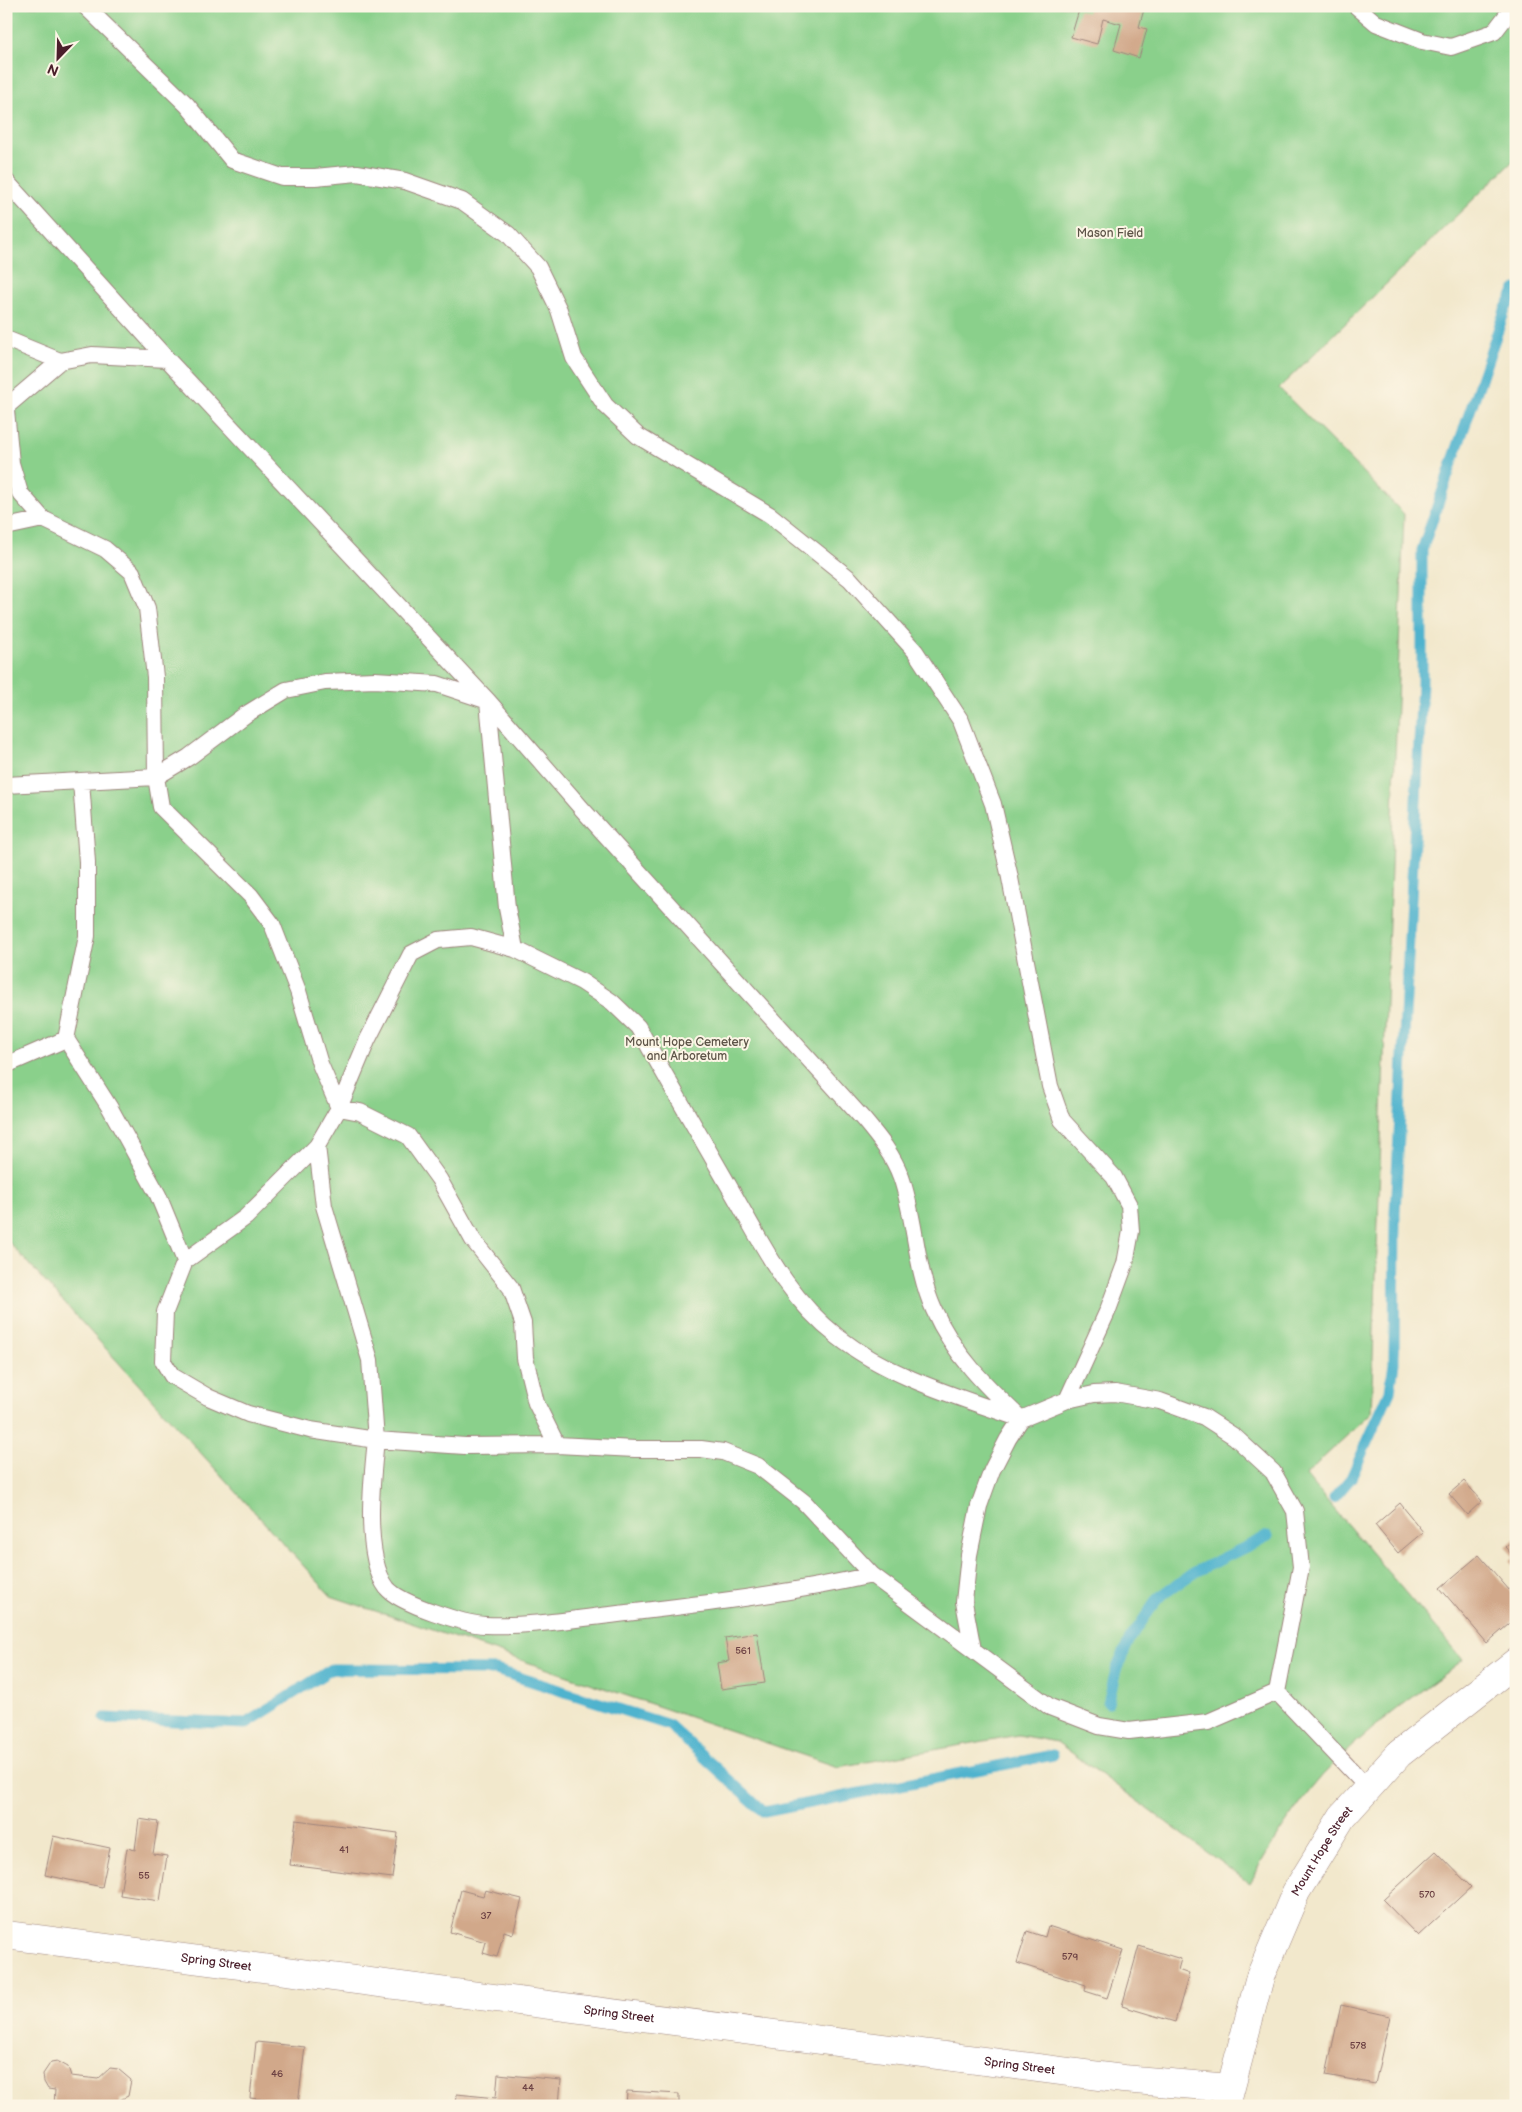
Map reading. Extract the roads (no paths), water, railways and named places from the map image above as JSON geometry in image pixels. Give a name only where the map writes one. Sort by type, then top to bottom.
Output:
[{"type":"street","name":"Mount Hope Street","points":[[1228,2097],[1260,1977],[1296,1892],[1342,1816],[1399,1754],[1516,1662]]},
{"type":"street","name":"Spring Street","points":[[6,1935],[1123,2079],[1228,2097]]},
{"type":"lane","points":[[85,6],[187,105],[232,160],[282,178],[357,173],[405,181],[462,201],[508,234],[538,267],[559,310],[574,358],[605,406],[638,436],[770,515],[850,580],[915,651],[961,721],[993,804],[1009,873],[1050,1086],[1062,1120],[1114,1177],[1129,1206],[1131,1231],[1125,1264],[1108,1310],[1067,1400]]},
{"type":"lane","points":[[1356,6],[1376,23],[1422,41],[1451,47],[1494,32],[1514,6]]},
{"type":"lane","points":[[6,180],[167,358],[488,701],[583,810],[864,1120],[887,1148],[901,1178],[921,1268],[933,1309],[951,1344],[973,1373],[1021,1419]]},
{"type":"lane","points":[[6,339],[60,361]]},
{"type":"lane","points":[[167,358],[92,355],[60,361],[6,409],[11,463],[20,493],[44,519],[104,549],[132,572],[147,608],[155,677],[156,777],[161,807],[251,896],[272,924],[298,991],[320,1064],[339,1108]]},
{"type":"lane","points":[[6,526],[44,519]]},
{"type":"lane","points":[[6,785],[156,777],[190,757],[245,716],[286,690],[325,682],[384,681],[437,684],[488,701]]},
{"type":"lane","points":[[488,701],[505,889],[516,949]]},
{"type":"lane","points":[[81,781],[87,862],[86,936],[66,1039],[110,1108],[158,1195],[185,1261]]},
{"type":"lane","points":[[1021,1419],[924,1384],[888,1368],[838,1337],[792,1293],[762,1246],[638,1027],[612,1002],[582,982],[516,949],[471,937],[438,940],[411,954],[367,1041],[339,1108],[317,1146],[246,1217],[185,1261],[165,1312],[163,1362],[172,1376],[208,1397],[248,1414],[310,1430],[376,1440],[465,1446],[557,1445],[635,1449],[701,1449],[723,1452],[758,1466],[804,1502],[872,1576],[1050,1707],[1099,1726],[1130,1731],[1208,1722],[1278,1692]]},
{"type":"lane","points":[[6,1065],[66,1039]]},
{"type":"lane","points":[[339,1108],[360,1112],[408,1136],[439,1179],[473,1240],[511,1288],[523,1323],[525,1358],[536,1403],[557,1445]]},
{"type":"lane","points":[[317,1146],[324,1206],[370,1360],[376,1440],[370,1494],[376,1562],[388,1589],[417,1607],[484,1626],[547,1622],[813,1589],[872,1576]]},
{"type":"lane","points":[[974,1650],[964,1602],[969,1555],[980,1506],[992,1470],[1021,1419],[1067,1400],[1094,1394],[1115,1393],[1160,1401],[1177,1407],[1204,1417],[1236,1437],[1273,1472],[1295,1511],[1301,1566],[1278,1692]]},
{"type":"lane","points":[[1278,1692],[1368,1788]]},
{"type":"waterway","points":[[1334,1498],[1351,1478],[1390,1391],[1394,1363],[1395,1213],[1422,683],[1422,550],[1505,310],[1516,289]]},
{"type":"waterway","points":[[1108,1703],[1116,1670],[1130,1639],[1158,1598],[1193,1573],[1268,1536]]},
{"type":"waterway","points":[[105,1718],[245,1724],[332,1669],[496,1670],[669,1725],[764,1812],[1053,1755]]},
{"type":"park label","name":"Mason Field","points":[[1110,233]]},
{"type":"park label","name":"Mount Hope Cemetery and Arboretum","points":[[687,1049]]}]
